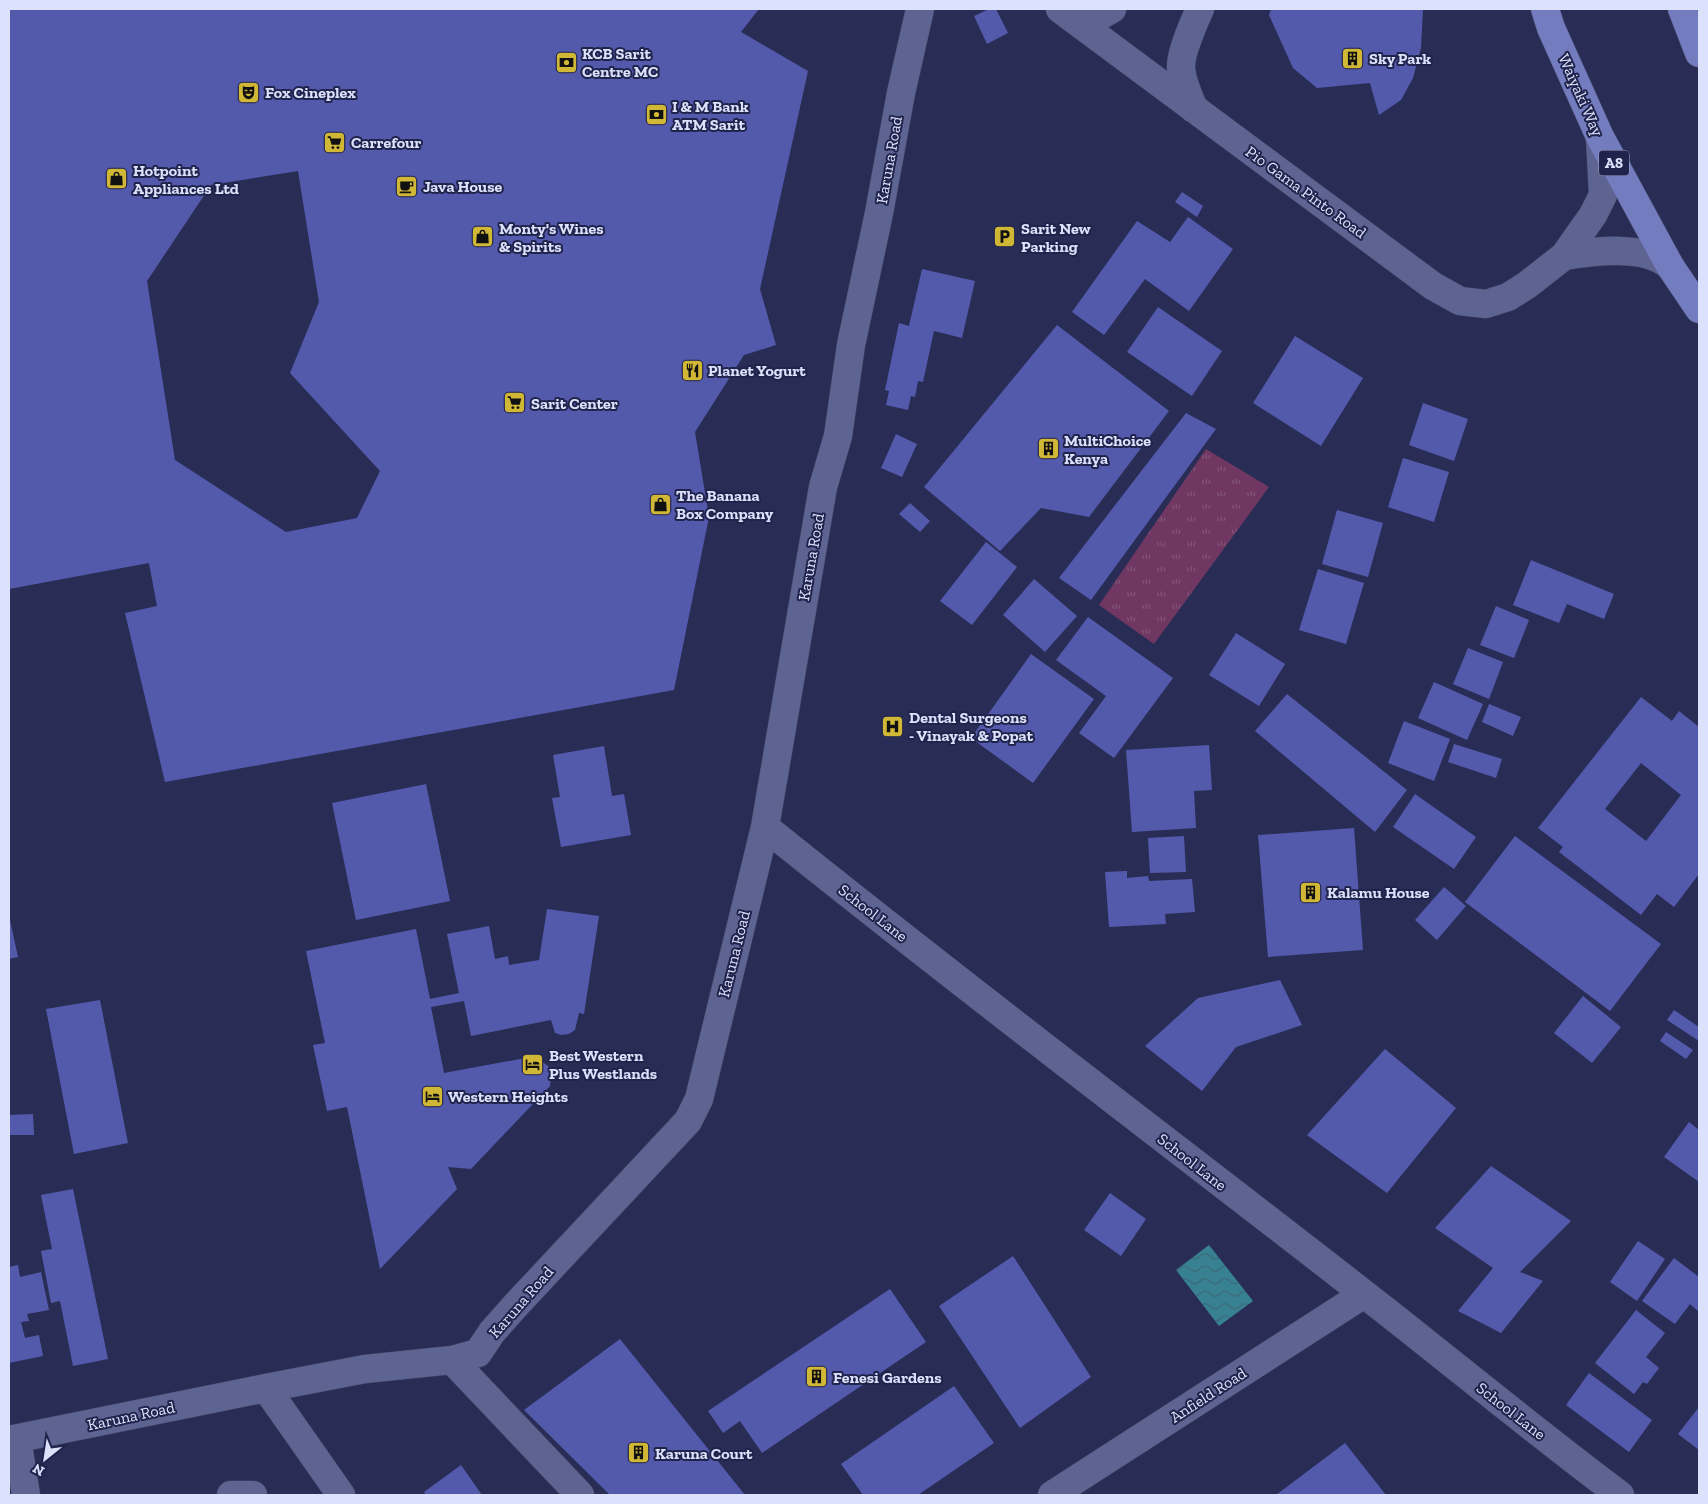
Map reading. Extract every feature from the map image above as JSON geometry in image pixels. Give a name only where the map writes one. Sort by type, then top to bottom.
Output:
[{"type":"highway","name":"Waiyaki Way","points":[[1545,9],[1551,28],[1600,137],[1670,266],[1699,308]]},
{"type":"highway","points":[[1682,9],[1699,53]]},
{"type":"street","name":"Karuna Road","points":[[13,1440],[365,1369],[452,1360],[478,1353],[492,1332],[516,1305],[688,1121],[699,1099],[765,827],[823,487],[838,436],[851,345],[879,213],[901,94],[920,9]]},
{"type":"street","name":"Pio Gama Pinto Road","points":[[1060,9],[1433,286],[1460,301],[1486,304],[1508,297],[1527,285],[1564,256],[1593,215],[1603,194],[1600,137]]},
{"type":"street","points":[[1083,26],[1112,9]]},
{"type":"street","points":[[1194,109],[1183,82],[1180,66],[1200,9]]},
{"type":"street","name":"Pio Gama Pinto Road","points":[[1564,256],[1597,251],[1618,251],[1662,259],[1670,266]]},
{"type":"street","name":"School Lane","points":[[765,827],[1048,1051],[1364,1294],[1578,1464],[1620,1495]]},
{"type":"street","name":"Anfield Road","points":[[1052,1495],[1364,1294]]},
{"type":"street","points":[[452,1360],[580,1495]]},
{"type":"street","points":[[266,1388],[340,1495]]},
{"type":"street","points":[[13,1440],[26,1495]]},
{"type":"street","points":[[231,1495],[253,1495]]},
{"type":"green space","points":[[1206,449],[1269,487],[1154,644],[1099,605]]},
{"type":"water","points":[[1209,1245],[1253,1301],[1219,1326],[1176,1270]]},
{"type":"building","name":"Sarit Center","points":[[9,9],[759,9],[741,32],[808,71],[760,289],[776,345],[744,355],[695,432],[709,517],[674,690],[165,782],[125,613],[157,606],[149,563],[9,589]],"holes":[[[298,171],[319,302],[290,373],[380,471],[357,518],[286,532],[175,460],[147,281],[211,185]]]},
{"type":"building","points":[[989,9],[996,9],[1008,33],[987,44],[974,16]]},
{"type":"building","name":"Sky Park","points":[[1271,9],[1423,9],[1421,48],[1413,78],[1401,100],[1379,115],[1370,83],[1317,88],[1293,68],[1269,15]]},
{"type":"building","points":[[1182,192],[1203,206],[1197,217],[1175,202]]},
{"type":"building","points":[[1188,217],[1233,249],[1189,311],[1145,279],[1104,335],[1072,312],[1137,221],[1170,242]]},
{"type":"building","points":[[922,269],[975,281],[962,338],[934,331],[923,382],[918,381],[915,397],[911,396],[908,410],[886,405],[889,391],[885,390],[899,323],[909,326]]},
{"type":"building","points":[[1158,307],[1222,351],[1192,396],[1127,352]]},
{"type":"building","name":"MultiChoice Kenya","points":[[1057,325],[1169,411],[1089,517],[1041,508],[1000,551],[924,487]]},
{"type":"building","points":[[1295,336],[1363,378],[1321,446],[1253,403]]},
{"type":"building","points":[[1423,403],[1468,419],[1454,461],[1409,445]]},
{"type":"building","points":[[1186,413],[1216,429],[1091,600],[1059,578]]},
{"type":"building","points":[[896,434],[917,444],[902,477],[881,468]]},
{"type":"building","points":[[1403,458],[1449,472],[1434,522],[1388,507]]},
{"type":"building","points":[[910,503],[930,521],[920,532],[899,514]]},
{"type":"building","points":[[1337,510],[1383,523],[1368,577],[1322,564]]},
{"type":"building","points":[[986,542],[1017,567],[972,625],[940,601]]},
{"type":"building","points":[[1531,560],[1614,594],[1604,619],[1567,604],[1559,623],[1513,605]]},
{"type":"building","points":[[1318,569],[1364,583],[1346,644],[1299,630]]},
{"type":"building","points":[[1034,579],[1077,616],[1045,652],[1003,615]]},
{"type":"building","points":[[1496,606],[1529,620],[1514,658],[1480,645]]},
{"type":"building","points":[[1088,617],[1173,678],[1114,758],[1079,733],[1106,696],[1056,660]]},
{"type":"building","points":[[1236,633],[1285,664],[1259,706],[1209,675]]},
{"type":"building","points":[[1468,648],[1503,662],[1489,699],[1453,684]]},
{"type":"building","points":[[1031,654],[1094,699],[1033,783],[971,738]]},
{"type":"building","points":[[1434,682],[1483,704],[1467,740],[1418,718]]},
{"type":"building","points":[[1287,694],[1407,790],[1375,832],[1255,731]]},
{"type":"building","points":[[1641,697],[1672,721],[1679,711],[1699,727],[1699,874],[1674,907],[1657,894],[1641,915],[1559,852],[1563,847],[1538,828]],"holes":[[[1641,763],[1681,795],[1646,841],[1605,809]]]},
{"type":"building","points":[[1489,704],[1521,717],[1513,736],[1482,722]]},
{"type":"building","points":[[1404,721],[1450,739],[1434,781],[1388,763]]},
{"type":"building","points":[[1454,744],[1502,759],[1496,778],[1448,762]]},
{"type":"building","points":[[1209,745],[1212,790],[1194,791],[1196,828],[1132,832],[1126,750]]},
{"type":"building","points":[[604,746],[612,796],[624,794],[631,835],[561,847],[552,798],[560,797],[553,755]]},
{"type":"building","points":[[426,784],[450,901],[356,920],[332,803]]},
{"type":"building","points":[[1415,794],[1476,837],[1454,869],[1393,827]]},
{"type":"building","name":"Kalamu House","points":[[1354,828],[1363,950],[1268,957],[1258,835]]},
{"type":"building","points":[[1184,836],[1186,872],[1150,873],[1148,838]]},
{"type":"building","points":[[1515,836],[1661,944],[1610,1011],[1465,902]]},
{"type":"building","points":[[1127,871],[1127,878],[1148,876],[1149,881],[1192,879],[1195,912],[1165,914],[1166,924],[1109,927],[1105,872]]},
{"type":"building","points":[[1444,887],[1466,906],[1437,940],[1415,920]]},
{"type":"building","name":"Western Heights","points":[[547,909],[599,916],[584,1014],[579,1013],[575,1030],[569,1034],[561,1035],[555,1033],[551,1020],[471,1036],[464,1001],[431,1007],[444,1073],[531,1057],[548,1066],[551,1076],[550,1086],[471,1169],[448,1167],[457,1189],[380,1269],[347,1107],[327,1111],[313,1045],[325,1043],[306,951],[416,929],[430,999],[459,993],[447,934],[489,926],[495,959],[508,956],[509,965],[539,960]]},
{"type":"building","points":[[9,915],[18,957],[9,959]]},
{"type":"building","points":[[1280,980],[1302,1025],[1236,1047],[1202,1091],[1145,1046],[1198,998]]},
{"type":"building","points":[[1583,996],[1621,1027],[1592,1063],[1554,1033]]},
{"type":"building","points":[[100,1000],[128,1143],[74,1154],[46,1009]]},
{"type":"building","points":[[1674,1010],[1699,1027],[1699,1041],[1667,1020]]},
{"type":"building","points":[[1666,1032],[1693,1050],[1686,1059],[1660,1041]]},
{"type":"building","points":[[1385,1049],[1456,1108],[1387,1193],[1307,1135]]},
{"type":"building","points":[[33,1114],[34,1135],[9,1135],[9,1115]]},
{"type":"building","points":[[1689,1122],[1699,1130],[1699,1182],[1664,1157]]},
{"type":"building","points":[[1491,1166],[1571,1221],[1520,1272],[1543,1281],[1501,1333],[1458,1311],[1493,1268],[1435,1228]]},
{"type":"building","points":[[73,1189],[108,1359],[73,1366],[60,1301],[51,1303],[41,1251],[52,1249],[41,1195]]},
{"type":"building","points":[[1110,1193],[1146,1219],[1121,1256],[1084,1230]]},
{"type":"building","points":[[1638,1241],[1665,1259],[1637,1301],[1610,1282]]},
{"type":"building","points":[[1013,1256],[1091,1377],[1020,1428],[939,1306]]},
{"type":"building","points":[[1674,1258],[1699,1277],[1699,1312],[1690,1304],[1675,1324],[1642,1301]]},
{"type":"building","points":[[18,1265],[20,1277],[41,1272],[49,1310],[27,1314],[29,1321],[21,1322],[25,1338],[39,1335],[43,1356],[9,1363],[9,1267]]},
{"type":"building","name":"Fenesi Gardens","points":[[890,1289],[926,1342],[762,1453],[740,1421],[723,1433],[708,1411]]},
{"type":"building","points":[[1636,1310],[1665,1333],[1646,1357],[1659,1368],[1647,1384],[1643,1382],[1634,1394],[1595,1363]]},
{"type":"building","name":"Karuna Court","points":[[620,1339],[745,1495],[610,1495],[524,1410]]},
{"type":"building","points":[[1589,1373],[1652,1420],[1629,1452],[1566,1405]]},
{"type":"building","name":"Fenesi Gardens","points":[[954,1386],[994,1443],[918,1495],[863,1495],[841,1464]]},
{"type":"building","points":[[1699,1407],[1699,1450],[1678,1434]]},
{"type":"building","points":[[1345,1443],[1386,1495],[1276,1495]]},
{"type":"building","points":[[461,1465],[482,1495],[426,1495],[424,1492]]},
{"type":"place","name":"Sky Park","points":[[1353,58]]},
{"type":"place","name":"KCB Sarit Centre MC","points":[[566,62]]},
{"type":"place","name":"Fox Cineplex","points":[[249,92]]},
{"type":"place","name":"I & M Bank ATM Sarit","points":[[656,115]]},
{"type":"place","name":"Carrefour","points":[[335,142]]},
{"type":"place","name":"Hotpoint Appliances Ltd","points":[[117,179]]},
{"type":"place","name":"Java House","points":[[407,186]]},
{"type":"place","name":"Monty's Wines & Spirits","points":[[483,237]]},
{"type":"place","name":"Sarit New Parking","points":[[1005,237]]},
{"type":"place","name":"Planet Yogurt","points":[[692,370]]},
{"type":"place","name":"Sarit Center","points":[[515,403]]},
{"type":"place","name":"MultiChoice Kenya","points":[[1048,449]]},
{"type":"place","name":"The Banana Box Company","points":[[660,504]]},
{"type":"place","name":"Dental Surgeons - Vinayak & Popat","points":[[893,726]]},
{"type":"place","name":"Kalamu House","points":[[1311,892]]},
{"type":"place","name":"Best Western Plus Westlands","points":[[533,1064]]},
{"type":"place","name":"Western Heights","points":[[432,1096]]},
{"type":"place","name":"Fenesi Gardens","points":[[817,1377]]},
{"type":"place","name":"Karuna Court","points":[[639,1453]]}]
